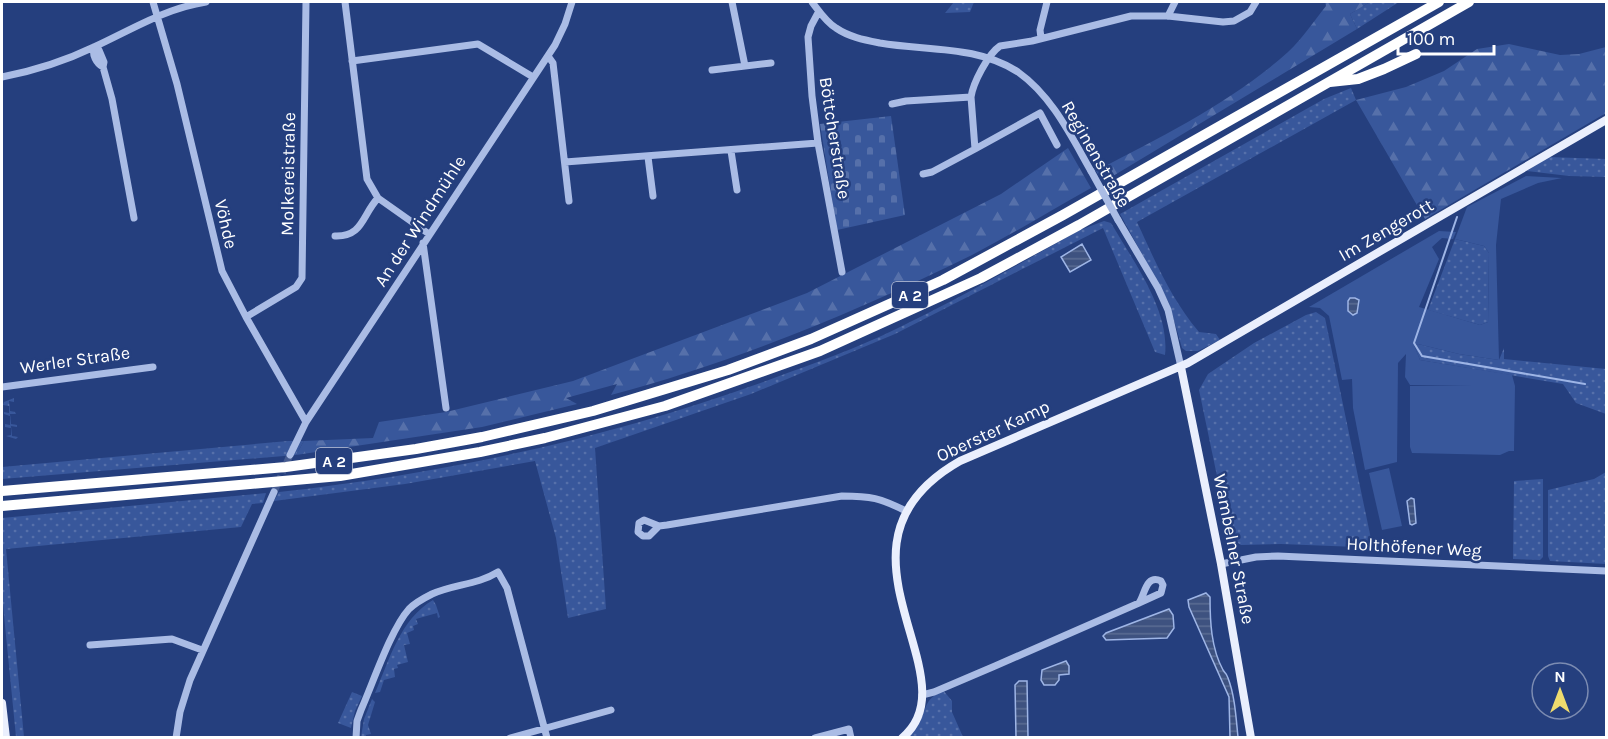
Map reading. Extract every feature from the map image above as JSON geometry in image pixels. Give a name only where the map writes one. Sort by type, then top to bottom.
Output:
[{"type":"highway","points":[[1420,12],[1429,2]]},
{"type":"highway","name":"A 2","points":[[2,491],[286,467],[416,449],[482,437],[593,411],[728,370],[811,339],[952,275],[1063,215],[1439,2]]},
{"type":"highway","name":"A 2","points":[[2,506],[340,476],[491,450],[665,406],[820,351],[981,278],[1089,219],[1469,2]]},
{"type":"highway","points":[[1326,82],[1358,79],[1416,54]]},
{"type":"main road","name":"Im Zengerott","points":[[1181,367],[1606,120]]},
{"type":"main road","name":"Oberster Kamp","points":[[902,738],[916,719],[922,695],[920,673],[899,588],[895,562],[896,540],[906,511],[926,484],[940,472],[960,461],[1181,367]]},
{"type":"main road","name":"Wambelner Straße","points":[[1181,367],[1221,564],[1251,738]]},
{"type":"main road","points":[[2,703],[6,738]]},
{"type":"street","name":"Vöhde","points":[[153,2],[191,138],[222,271],[306,422]]},
{"type":"street","points":[[2,77],[31,70],[94,47],[157,17],[206,2]]},
{"type":"street","name":"Molkereistraße","points":[[246,317],[296,287],[302,278],[306,2]]},
{"type":"street","points":[[345,2],[367,179],[378,198],[429,234]]},
{"type":"street","name":"An der Windmühle","points":[[290,455],[306,422],[548,56],[565,24],[572,2]]},
{"type":"street","points":[[732,2],[746,66]]},
{"type":"street","name":"Reginenstraße","points":[[812,2],[836,28],[859,39],[899,46],[964,52],[989,58],[1017,72],[1045,98],[1059,116],[1158,288],[1168,310],[1181,367]]},
{"type":"street","points":[[1041,38],[1040,30],[1047,2]]},
{"type":"street","points":[[1168,16],[1175,2]]},
{"type":"street","points":[[975,149],[970,97],[974,83],[989,58],[1000,46],[1131,16],[1234,21],[1250,12],[1256,2]]},
{"type":"street","name":"Böttcherstraße","points":[[819,11],[811,26],[808,47],[812,96],[818,143],[842,272]]},
{"type":"street","points":[[352,61],[474,44],[482,45],[533,77]]},
{"type":"street","points":[[94,47],[93,52],[98,64],[104,67],[112,99],[134,218]]},
{"type":"street","points":[[548,56],[553,63],[569,201]]},
{"type":"street","points":[[712,70],[771,63]]},
{"type":"street","points":[[892,104],[970,97]]},
{"type":"street","points":[[922,174],[932,172],[1040,113],[1057,145]]},
{"type":"street","points":[[565,162],[818,143]]},
{"type":"street","points":[[731,151],[736,190]]},
{"type":"street","points":[[648,157],[653,196]]},
{"type":"street","points":[[335,236],[344,237],[354,232],[378,198]]},
{"type":"street","points":[[423,243],[446,408]]},
{"type":"street","name":"Werler Straße","points":[[2,387],[153,367]]},
{"type":"street","points":[[176,738],[183,702],[202,650],[274,492]]},
{"type":"street","points":[[659,526],[842,496],[868,496],[882,499],[906,511]]},
{"type":"street","name":"Holthöfener Weg","points":[[1221,564],[1278,555],[1606,571]]},
{"type":"street","points":[[356,738],[357,721],[361,710],[400,623],[409,609],[434,593],[485,580],[498,572],[507,588],[548,738]]},
{"type":"street","points":[[922,695],[985,671],[1139,603]]},
{"type":"street","points":[[90,645],[172,639],[202,650]]},
{"type":"street","points":[[510,738],[611,710]]},
{"type":"street","points":[[815,738],[849,729],[851,738]]},
{"type":"green space","points":[[954,2],[974,2],[970,12],[945,13]]},
{"type":"green space","points":[[1325,2],[1370,2],[1350,14],[1357,29],[1103,182],[1094,168],[1099,169],[1173,130],[1245,86],[1293,47],[1326,6]]},
{"type":"green space","points":[[1370,2],[1399,2],[1357,29],[1350,14]]},
{"type":"green space","points":[[1509,44],[1560,55],[1579,54],[1606,47],[1606,113],[1425,219],[1356,100],[1406,87],[1444,71],[1477,49]]},
{"type":"green space","points":[[1351,88],[1356,100],[1137,222],[1164,279],[1189,319],[1199,332],[1216,334],[1220,340],[1198,351],[1186,351],[1182,348],[1169,303],[1120,214],[1324,99]]},
{"type":"green space","points":[[891,116],[905,215],[837,230],[820,124]]},
{"type":"green space","points":[[1068,148],[1091,188],[972,255],[839,316],[794,334],[703,367],[611,395],[617,384],[566,398],[577,404],[482,427],[296,455],[304,441],[373,438],[379,422],[446,412],[573,381],[807,293],[1001,194]]},
{"type":"green space","points":[[1548,157],[1606,159],[1606,177],[1569,176],[1527,171]]},
{"type":"green space","points":[[1526,176],[1562,178],[1538,183],[1501,199],[1496,245],[1499,360],[1414,345],[1420,360],[1512,375],[1515,386],[1514,451],[1500,455],[1412,453],[1410,447],[1410,386],[1471,386],[1410,385],[1405,377],[1406,354],[1398,363],[1397,462],[1365,470],[1353,408],[1352,379],[1342,380],[1329,316],[1320,308],[1309,307],[1439,231],[1456,232],[1453,239],[1442,238],[1432,247],[1439,259],[1419,307],[1480,325],[1488,322],[1489,253],[1484,246],[1455,239],[1467,207]]},
{"type":"green space","points":[[1104,221],[1111,223],[1156,303],[1165,338],[1165,355],[1155,352],[1103,228],[895,334],[751,394],[595,448],[606,609],[568,618],[556,538],[535,461],[405,484],[274,501],[279,492],[405,474],[530,450],[592,435],[714,399],[820,361],[881,336],[919,318],[1080,230]]},
{"type":"green space","points":[[1455,239],[1484,246],[1489,253],[1488,322],[1480,325],[1428,310]]},
{"type":"green space","points":[[1316,312],[1325,318],[1371,539],[1366,546],[1357,547],[1241,545],[1230,538],[1199,390],[1208,374],[1254,343]]},
{"type":"green space","points":[[1414,345],[1459,354],[1499,360],[1504,348],[1504,359],[1606,369],[1606,414],[1576,403],[1563,384],[1420,360]]},
{"type":"green space","points":[[14,398],[14,402],[9,401],[10,411],[16,414],[10,414],[11,424],[17,425],[17,427],[11,426],[12,436],[18,437],[16,439],[6,436],[11,435],[11,428],[5,427],[5,424],[10,425],[10,416],[4,414],[4,412],[9,413],[9,406],[3,405],[4,402]]},
{"type":"green space","points":[[304,441],[296,455],[2,479],[2,467]]},
{"type":"green space","points":[[1389,468],[1402,526],[1382,530],[1369,473]]},
{"type":"green space","points":[[1606,472],[1606,564],[1550,561],[1548,556],[1548,490],[1594,479]]},
{"type":"green space","points":[[1543,479],[1543,557],[1540,560],[1513,559],[1514,481]]},
{"type":"green space","points":[[266,493],[263,503],[252,504],[241,527],[6,549],[24,737],[16,737],[2,595],[2,518]]},
{"type":"green space","points":[[433,600],[440,617],[438,618],[437,613],[416,619],[418,624],[413,626],[414,630],[407,633],[410,644],[404,645],[408,662],[397,665],[398,668],[394,669],[395,677],[384,680],[380,692],[375,693],[404,629],[422,608]]},
{"type":"green space","points":[[943,690],[952,701],[952,712],[963,737],[908,738],[919,723],[930,700]]},
{"type":"green space","points":[[352,692],[362,696],[351,728],[338,723]]},
{"type":"green space","points":[[372,699],[375,702],[368,725],[371,734],[361,737],[364,719]]},
{"type":"shaded area","points":[[1082,244],[1091,260],[1070,272],[1061,257]]},
{"type":"shaded area","points":[[1350,298],[1359,300],[1357,313],[1353,315],[1348,311]]},
{"type":"shaded area","points":[[1414,499],[1416,523],[1412,525],[1407,501]]},
{"type":"shaded area","points":[[1206,593],[1210,597],[1211,625],[1216,653],[1232,692],[1238,737],[1230,737],[1229,697],[1189,607],[1188,600]]},
{"type":"shaded area","points":[[1169,609],[1173,615],[1174,628],[1167,638],[1106,640],[1103,636],[1106,633]]},
{"type":"shaded area","points":[[1066,661],[1069,674],[1059,675],[1059,680],[1055,685],[1044,685],[1041,680],[1042,670]]},
{"type":"shaded area","points":[[1019,681],[1027,681],[1028,737],[1016,737],[1015,685]]},
{"type":"waterway","points":[[1457,217],[1414,343],[1422,356],[1585,384]]},
{"type":"tunnel","points":[[274,492],[290,455]]}]
